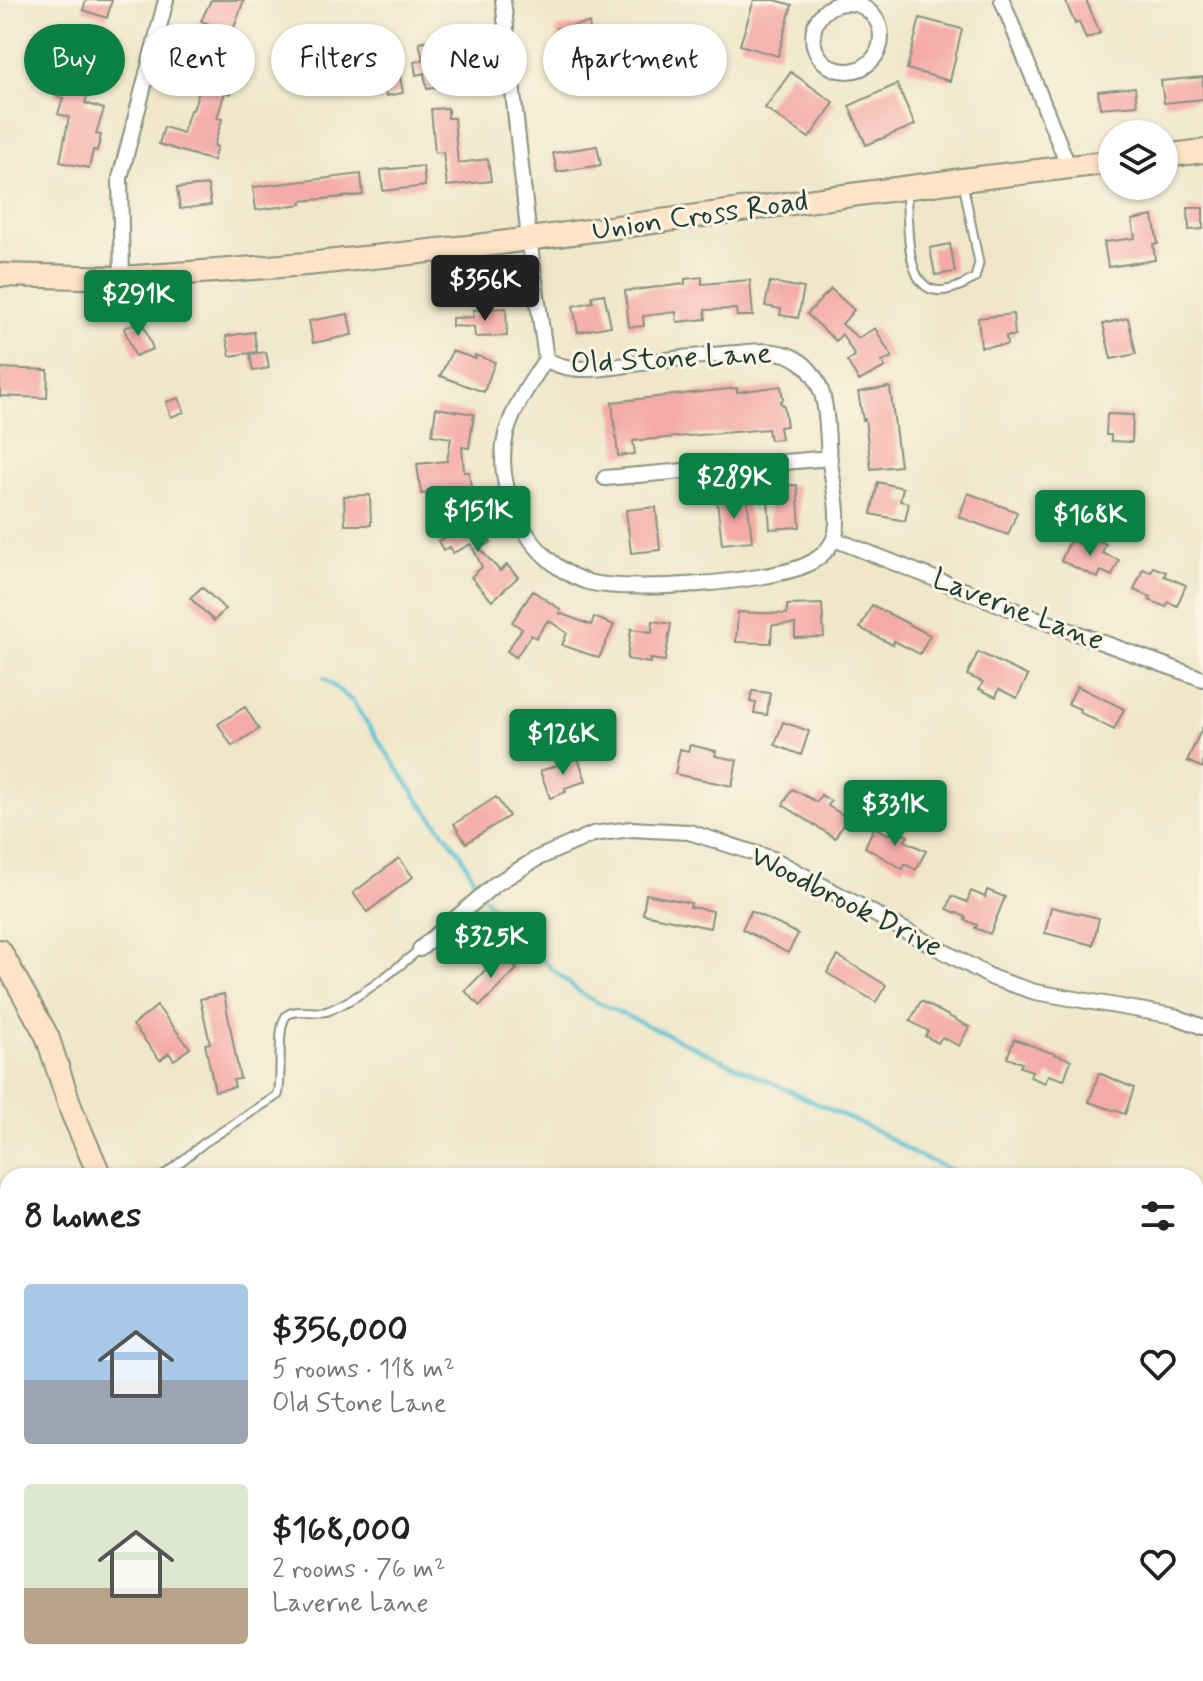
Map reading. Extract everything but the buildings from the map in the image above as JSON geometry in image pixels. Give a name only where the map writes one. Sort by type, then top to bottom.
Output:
[{"type":"main road","points":[[1178,154],[1203,151]]},
{"type":"main road","name":"Union Cross Road","points":[[0,275],[122,278],[307,264],[529,239],[1098,164]]},
{"type":"main road","points":[[0,951],[47,1036],[72,1112],[96,1168]]},
{"type":"street","points":[[122,278],[120,178],[166,0]]},
{"type":"street","name":"Old Stone Lane","points":[[503,0],[529,239],[546,359],[515,408],[506,435],[502,467],[512,508],[533,542],[560,567],[585,581],[626,588],[771,575],[805,565],[821,556],[834,539],[836,512],[825,407],[819,383],[802,363],[782,352],[763,351],[603,367],[564,367],[546,359]]},
{"type":"street","points":[[1002,0],[1069,168]]},
{"type":"street","points":[[850,1],[870,11],[877,20],[881,41],[871,61],[852,71],[841,71],[821,59],[815,49],[814,26],[828,8],[850,1]]},
{"type":"street","points":[[605,478],[830,458]]},
{"type":"street","name":"Laverne Lane","points":[[834,539],[1024,614],[1203,679]]},
{"type":"street","name":"Woodbrook Drive","points":[[420,949],[494,885],[538,858],[593,834],[631,829],[689,832],[773,859],[993,978],[1035,992],[1174,1016],[1203,1027]]},
{"type":"lane","points":[[906,188],[911,259],[917,279],[929,289],[943,291],[962,286],[975,278],[979,263],[962,180]]},
{"type":"lane","points":[[173,1168],[204,1143],[278,1095],[282,1026],[286,1016],[290,1013],[323,1013],[351,1001],[420,949]]},
{"type":"waterway","points":[[324,678],[352,701],[418,799],[460,853],[480,891]]},
{"type":"waterway","points":[[485,898],[533,951],[588,998],[879,1132],[946,1168]]}]
